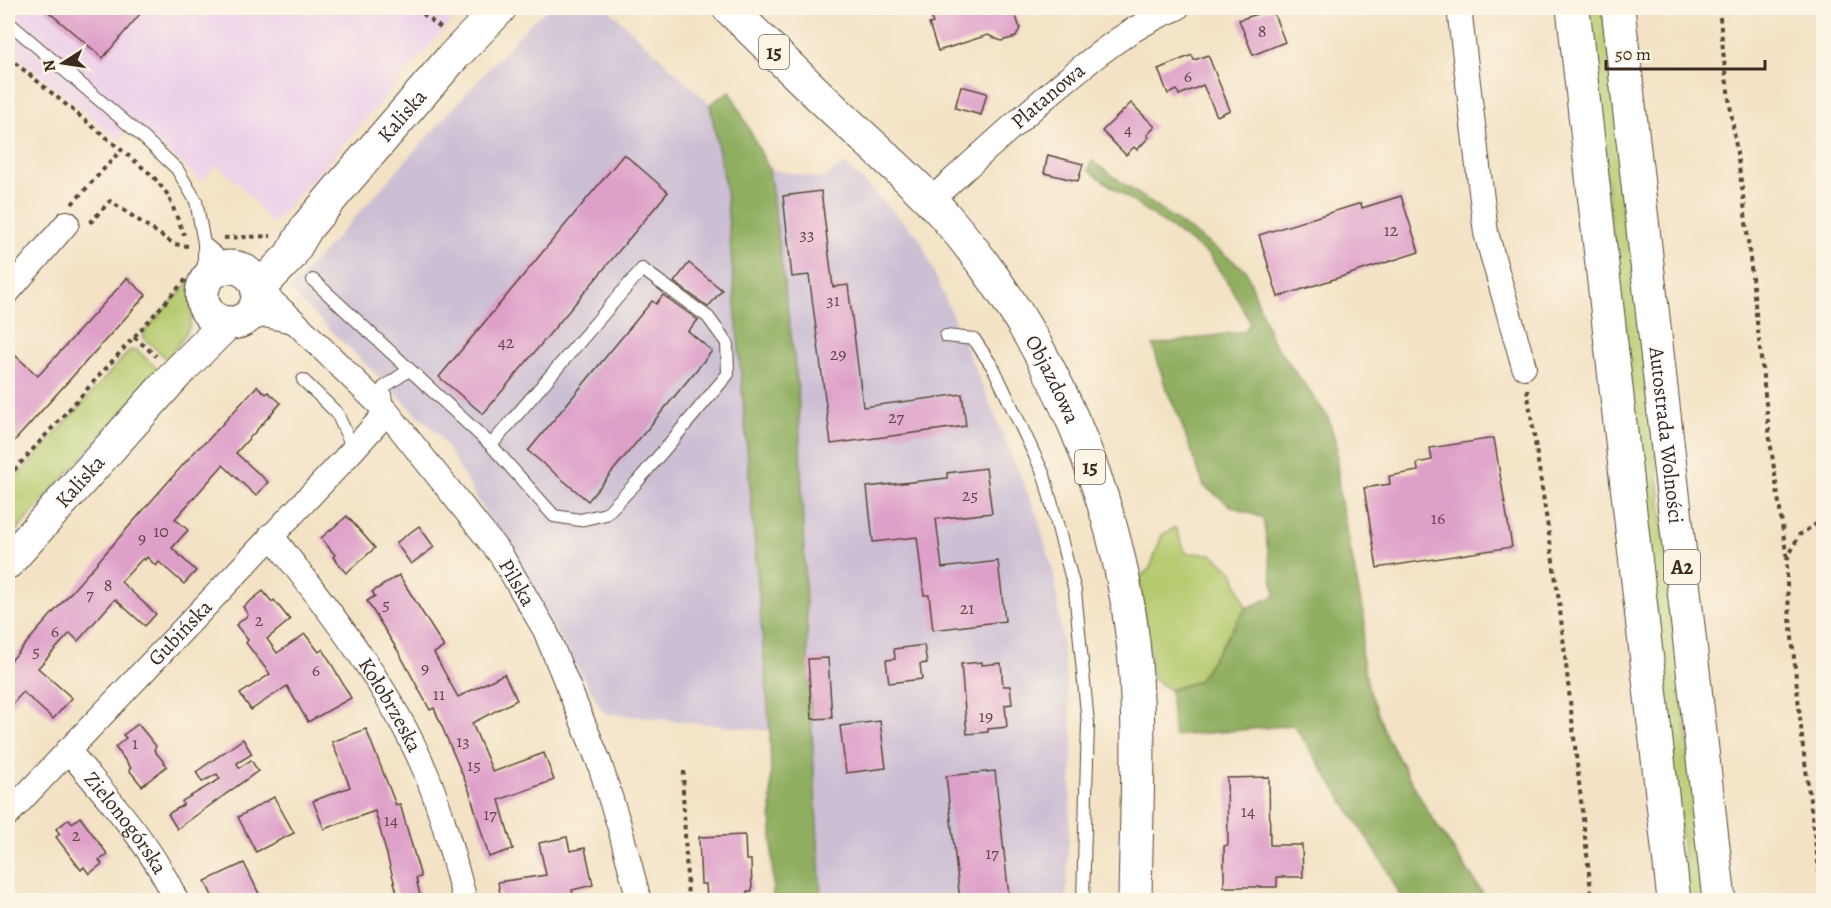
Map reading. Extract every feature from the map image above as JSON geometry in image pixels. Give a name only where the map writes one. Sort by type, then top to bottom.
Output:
[{"type":"main road","name":"Kaliska","points":[[8,562],[176,374],[196,329],[215,300],[256,307],[244,275],[290,256],[307,227],[451,59],[500,8]]},
{"type":"main road","name":"Objazdowa","points":[[729,8],[930,201],[1004,294],[1055,384],[1077,433],[1104,509],[1127,600],[1135,663],[1137,722],[1135,900]]},
{"type":"main road","name":"A2","points":[[1573,8],[1674,900]]},
{"type":"main road","name":"Autostrada Wolności","points":[[1618,8],[1719,900]]},
{"type":"main road","points":[[215,300],[216,271],[244,275]]},
{"type":"street","name":"Platanowa","points":[[930,201],[1043,99],[1102,51],[1155,16],[1177,8]]},
{"type":"street","points":[[1460,8],[1486,232],[1524,367]]},
{"type":"street","points":[[8,292],[77,224]]},
{"type":"street","name":"Pilska","points":[[244,275],[387,412],[501,555],[545,630],[601,768],[639,900]]},
{"type":"street","points":[[215,300],[295,322]]},
{"type":"street","name":"Gubińska","points":[[8,814],[387,412]]},
{"type":"street","name":"Kołobrzeska","points":[[272,535],[355,645],[409,738],[426,773],[440,811],[465,900]]},
{"type":"street","name":"Zielonogórska","points":[[68,750],[145,844],[167,879],[176,900]]},
{"type":"lane","points":[[8,22],[126,122],[177,169],[196,201],[215,300]]},
{"type":"lane","points":[[204,243],[244,275]]},
{"type":"lane","points":[[313,280],[491,445],[554,516],[580,520],[606,514],[637,482],[728,374],[727,343],[708,317],[642,268],[491,445]]},
{"type":"lane","points":[[946,336],[974,339],[994,369],[1044,475],[1075,591],[1088,723],[1083,900]]},
{"type":"lane","points":[[387,412],[384,387],[409,370]]},
{"type":"lane","points":[[303,380],[338,413],[353,449]]},
{"type":"path","points":[[416,8],[448,35]]},
{"type":"path","points":[[1719,8],[1725,70],[1743,195],[1770,440],[1787,561],[1787,588],[1801,724],[1823,900]]},
{"type":"path","points":[[8,57],[153,176],[168,195],[191,254]]},
{"type":"path","points":[[122,149],[60,217],[77,224],[110,201],[174,244],[189,246]]},
{"type":"path","points":[[8,477],[134,337],[215,300]]},
{"type":"path","points":[[134,337],[176,374]]},
{"type":"path","points":[[1524,367],[1559,601],[1592,900]]},
{"type":"path","points":[[1787,561],[1799,535],[1824,519]]},
{"type":"path","points":[[684,771],[688,900]]},
{"type":"shaded area","points":[[8,8],[463,8],[273,224],[240,185],[216,164],[202,181],[132,121],[120,141],[8,49]]},
{"type":"shaded area","points":[[550,8],[607,8],[710,104],[726,191],[770,731],[604,713],[440,436],[289,290],[532,21]]},
{"type":"shaded area","points":[[845,164],[919,237],[1037,515],[1055,579],[1073,740],[1066,900],[821,900],[808,659],[798,389],[769,169],[822,179]]},
{"type":"green space","points":[[1587,8],[1605,8],[1706,900],[1688,900]]},
{"type":"green space","points":[[730,91],[769,169],[798,389],[808,659],[821,900],[773,900],[770,731],[726,191],[710,104]]},
{"type":"green space","points":[[1092,161],[1246,270],[1272,340],[1328,417],[1336,444],[1339,492],[1365,623],[1361,652],[1368,686],[1386,736],[1429,813],[1487,900],[1402,900],[1384,864],[1294,725],[1174,736],[1170,690],[1198,681],[1246,608],[1275,596],[1263,518],[1231,506],[1204,486],[1177,412],[1166,389],[1153,345],[1245,331],[1250,322],[1209,255],[1088,170]]},
{"type":"green space","points":[[195,276],[191,293],[192,316],[189,328],[168,360],[144,338],[144,332]]},
{"type":"green space","points":[[130,350],[137,350],[159,371],[8,540],[8,487]]},
{"type":"green space","points":[[1175,527],[1186,553],[1212,554],[1233,572],[1246,608],[1198,681],[1170,690],[1153,679],[1139,578],[1150,568],[1162,535]]},
{"type":"building","points":[[44,8],[145,8],[103,58]]},
{"type":"building","points":[[928,8],[1013,8],[1020,28],[1016,37],[1001,41],[988,35],[938,51],[929,24],[933,23]]},
{"type":"building","points":[[1272,9],[1285,42],[1253,55],[1239,20]]},
{"type":"building","points":[[1192,55],[1194,60],[1208,55],[1230,110],[1217,116],[1203,85],[1179,95],[1177,90],[1168,94],[1158,69]]},
{"type":"building","points":[[961,86],[987,93],[981,115],[955,108]]},
{"type":"building","points":[[1131,103],[1155,127],[1137,150],[1134,147],[1126,155],[1102,131]]},
{"type":"building","points":[[624,154],[668,192],[483,414],[439,377]]},
{"type":"building","points":[[1048,155],[1083,164],[1078,181],[1044,173]]},
{"type":"building","points":[[821,191],[833,287],[848,285],[863,407],[962,394],[966,426],[831,444],[809,275],[792,277],[783,196]]},
{"type":"building","points":[[1401,196],[1419,252],[1278,297],[1259,235],[1361,203],[1362,208]]},
{"type":"building","points":[[689,263],[722,290],[708,307],[674,282]]},
{"type":"building","points":[[127,278],[146,295],[8,448],[8,349],[38,376]]},
{"type":"building","points":[[663,295],[698,320],[688,331],[712,351],[588,501],[528,451],[652,301],[656,304]]},
{"type":"building","points":[[257,386],[281,403],[236,453],[268,482],[256,496],[223,465],[175,519],[188,530],[172,548],[196,571],[184,584],[159,562],[156,566],[147,557],[145,560],[143,558],[121,582],[156,614],[145,626],[115,599],[78,641],[70,633],[38,668],[72,698],[53,719],[23,692],[8,709],[8,664],[197,449]]},
{"type":"building","points":[[1494,438],[1512,547],[1377,568],[1364,488],[1390,484],[1389,476],[1418,471],[1417,463],[1432,460],[1430,448]]},
{"type":"building","points":[[986,468],[992,513],[936,519],[942,568],[998,561],[1005,621],[933,630],[929,595],[924,595],[917,537],[873,542],[867,487],[947,478],[947,473]]},
{"type":"building","points":[[347,516],[375,548],[346,573],[321,538]]},
{"type":"building","points":[[419,526],[434,547],[411,564],[396,543]]},
{"type":"building","points":[[399,575],[444,647],[434,653],[458,697],[504,674],[517,700],[472,723],[493,772],[544,753],[554,780],[499,800],[513,849],[489,857],[469,790],[434,708],[430,710],[398,651],[367,601],[375,596],[372,592]]},
{"type":"building","points":[[263,591],[272,602],[274,600],[290,620],[267,639],[277,653],[305,634],[319,652],[323,649],[351,698],[308,722],[287,686],[251,710],[240,694],[270,674],[246,643],[248,640],[236,625],[248,615],[243,607]]},
{"type":"building","points":[[924,645],[927,663],[920,664],[922,679],[889,683],[886,660],[895,659],[894,649]]},
{"type":"building","points":[[828,658],[832,718],[812,719],[808,659]]},
{"type":"building","points":[[982,662],[982,665],[1001,663],[1003,686],[1010,686],[1012,704],[1005,705],[1007,727],[967,734],[961,664]]},
{"type":"building","points":[[880,721],[886,768],[846,773],[840,726]]},
{"type":"building","points":[[138,724],[156,746],[154,750],[167,766],[142,786],[115,747],[126,738],[123,735]]},
{"type":"building","points":[[366,729],[396,805],[400,804],[421,877],[416,878],[421,900],[399,900],[375,811],[324,829],[313,801],[350,787],[332,742]]},
{"type":"building","points":[[243,739],[252,754],[237,763],[239,768],[251,760],[258,771],[177,829],[168,814],[183,805],[182,801],[220,779],[217,774],[202,782],[196,772]]},
{"type":"building","points":[[995,771],[1009,897],[960,900],[946,776]]},
{"type":"building","points":[[1269,777],[1270,845],[1302,845],[1303,877],[1277,877],[1277,887],[1224,887],[1224,846],[1228,845],[1227,778]]},
{"type":"building","points":[[274,797],[294,833],[256,852],[238,817]]},
{"type":"building","points":[[80,817],[108,855],[99,860],[102,864],[89,874],[84,867],[81,870],[56,837],[60,834],[56,829],[69,819],[72,823]]},
{"type":"building","points":[[745,835],[746,860],[751,860],[752,891],[747,891],[747,900],[707,900],[706,884],[701,884],[699,837]]},
{"type":"building","points":[[567,837],[570,851],[585,848],[593,885],[572,890],[574,900],[501,900],[498,882],[546,875],[539,843]]},
{"type":"building","points":[[244,863],[262,900],[214,900],[205,881]]}]
